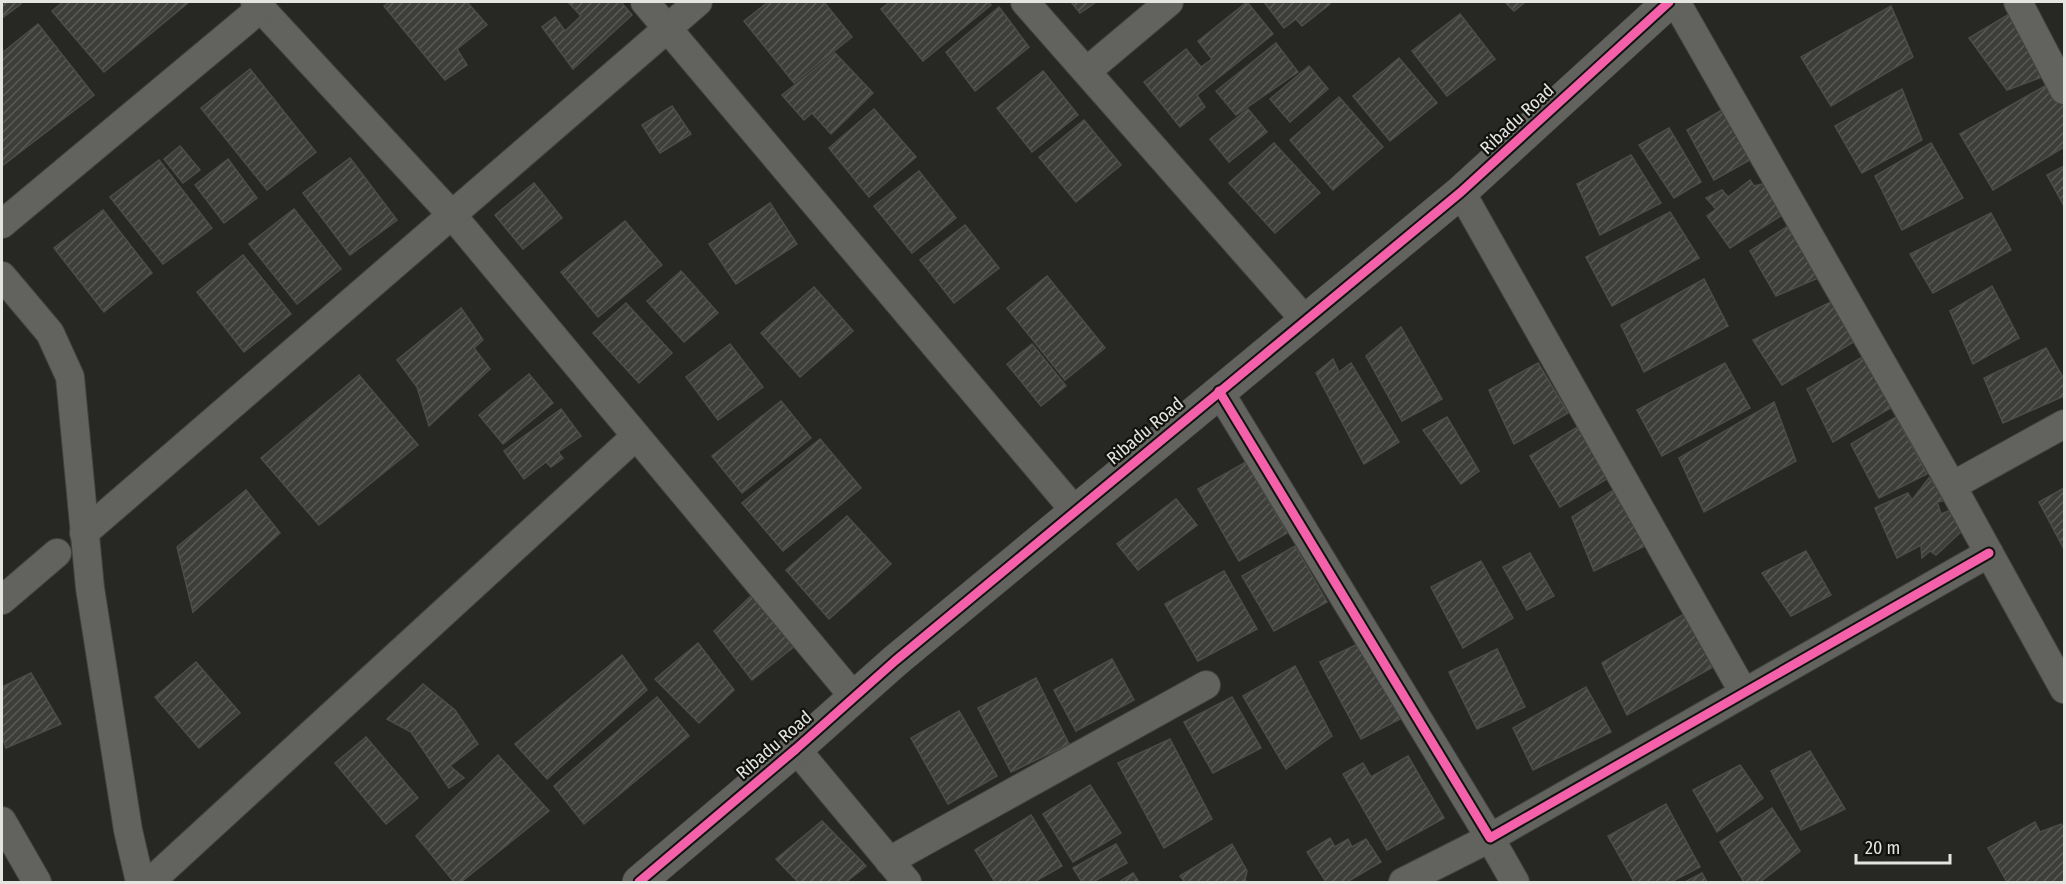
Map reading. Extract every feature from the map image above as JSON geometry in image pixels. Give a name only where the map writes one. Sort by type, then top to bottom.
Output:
[{"type":"street","points":[[645,2],[1075,511]]},
{"type":"street","points":[[84,533],[698,2]]},
{"type":"street","points":[[1026,2],[1305,320]]},
{"type":"street","points":[[1087,71],[1169,2]]},
{"type":"street","name":"Ribadu Road","points":[[639,882],[796,749],[895,661],[1461,192],[1669,2]]},
{"type":"street","points":[[1676,2],[1952,486],[2064,689]]},
{"type":"street","points":[[2018,2],[2064,90]]},
{"type":"street","points":[[2,224],[258,5],[452,215],[854,697]]},
{"type":"street","points":[[1461,192],[1744,693]]},
{"type":"street","points":[[4,285],[50,333],[70,377],[90,588],[128,830],[140,882]]},
{"type":"street","points":[[1219,391],[1515,882]]},
{"type":"street","points":[[1952,486],[2064,424]]},
{"type":"street","points":[[150,882],[636,436]]},
{"type":"street","points":[[2,600],[57,553]]},
{"type":"street","points":[[1403,882],[1490,838],[1989,553]]},
{"type":"street","points":[[889,861],[1206,685]]},
{"type":"street","points":[[796,749],[907,882]]},
{"type":"street","points":[[2,821],[37,882]]},
{"type":"building","points":[[2,2],[19,2],[21,4],[2,18]]},
{"type":"building","points":[[63,2],[189,2],[104,72],[52,11]]},
{"type":"building","points":[[389,2],[467,2],[487,25],[457,49],[467,65],[445,80],[384,6]]},
{"type":"building","points":[[621,2],[632,15],[573,69],[542,27],[555,17],[565,31],[581,16],[569,3]]},
{"type":"building","points":[[768,2],[824,2],[852,37],[794,83],[744,21]]},
{"type":"building","points":[[890,2],[988,2],[991,5],[923,61],[881,9]]},
{"type":"building","points":[[1071,2],[1096,2],[1080,13]]},
{"type":"building","points":[[1247,2],[1273,34],[1197,95],[1205,107],[1180,127],[1144,82],[1186,49],[1201,67],[1212,59],[1198,41]]},
{"type":"building","points":[[1264,2],[1328,2],[1330,4],[1302,26],[1296,19],[1284,28]]},
{"type":"building","points":[[1505,2],[1525,2],[1514,11]]},
{"type":"building","points":[[1891,6],[1913,57],[1831,106],[1801,57]]},
{"type":"building","points":[[999,7],[1029,47],[975,91],[946,52]]},
{"type":"building","points":[[2016,10],[2050,74],[2007,90],[1969,38]]},
{"type":"building","points":[[1460,14],[1495,59],[1447,96],[1412,51]]},
{"type":"building","points":[[38,24],[94,95],[2,166],[2,53]]},
{"type":"building","points":[[1276,43],[1298,72],[1236,115],[1216,91]]},
{"type":"building","points":[[835,53],[873,93],[831,134],[812,113],[804,120],[782,95]]},
{"type":"building","points":[[1399,58],[1437,103],[1390,141],[1353,96]]},
{"type":"building","points":[[1309,66],[1328,89],[1290,122],[1270,99]]},
{"type":"building","points":[[250,69],[316,152],[267,190],[201,108]]},
{"type":"building","points":[[1043,71],[1078,115],[1032,152],[997,108]]},
{"type":"building","points":[[2052,82],[2064,106],[2064,147],[1993,190],[1960,134]]},
{"type":"building","points":[[1902,89],[1922,140],[1862,173],[1835,126]]},
{"type":"building","points":[[1339,97],[1383,147],[1333,190],[1290,140]]},
{"type":"building","points":[[672,106],[691,134],[660,153],[642,125]]},
{"type":"building","points":[[1729,106],[1757,156],[1714,180],[1687,130]]},
{"type":"building","points":[[874,109],[916,157],[869,197],[829,148]]},
{"type":"building","points":[[1248,109],[1267,132],[1229,162],[1210,139]]},
{"type":"building","points":[[1084,120],[1121,165],[1076,202],[1039,157]]},
{"type":"building","points":[[1669,128],[1701,182],[1674,198],[1639,145]]},
{"type":"building","points":[[1274,143],[1320,193],[1275,233],[1229,183]]},
{"type":"building","points":[[1931,143],[1963,198],[1902,230],[1875,176]]},
{"type":"building","points":[[180,146],[200,170],[183,183],[164,159]]},
{"type":"building","points":[[1631,155],[1661,203],[1600,235],[1577,184]]},
{"type":"building","points":[[350,158],[397,220],[350,255],[303,193]]},
{"type":"building","points":[[228,159],[257,198],[224,223],[195,185]]},
{"type":"building","points":[[159,160],[212,228],[163,264],[110,197]]},
{"type":"building","points":[[2064,166],[2064,206],[2047,175]]},
{"type":"building","points":[[919,171],[956,218],[912,253],[874,206]]},
{"type":"building","points":[[1750,180],[1754,186],[1766,183],[1782,215],[1730,248],[1707,216],[1716,209],[1706,198],[1722,190],[1728,197]]},
{"type":"building","points":[[534,183],[562,218],[523,249],[495,215]]},
{"type":"building","points":[[770,203],[797,244],[736,284],[709,244]]},
{"type":"building","points":[[294,209],[341,269],[297,304],[249,244]]},
{"type":"building","points":[[103,210],[152,273],[104,312],[54,248]]},
{"type":"building","points":[[1670,212],[1699,258],[1612,306],[1586,257]]},
{"type":"building","points":[[1991,213],[2011,250],[1933,293],[1910,254]]},
{"type":"building","points":[[625,221],[662,265],[598,317],[561,272]]},
{"type":"building","points":[[1791,224],[1823,276],[1776,296],[1750,251]]},
{"type":"building","points":[[965,225],[999,268],[954,303],[920,260]]},
{"type":"building","points":[[243,255],[291,314],[244,352],[197,292]]},
{"type":"building","points":[[681,271],[718,313],[684,342],[647,301]]},
{"type":"building","points":[[1047,276],[1105,348],[1065,380],[1007,308]]},
{"type":"building","points":[[1704,279],[1728,326],[1644,372],[1621,325]]},
{"type":"building","points":[[1992,286],[2019,338],[1973,364],[1950,311]]},
{"type":"building","points":[[814,287],[853,331],[800,377],[761,333]]},
{"type":"building","points":[[1833,301],[1860,338],[1782,385],[1753,340]]},
{"type":"building","points":[[626,303],[672,353],[639,383],[593,333]]},
{"type":"building","points":[[461,308],[483,340],[474,348],[490,369],[429,426],[417,387],[397,360]]},
{"type":"building","points":[[1401,327],[1442,399],[1402,421],[1366,356]]},
{"type":"building","points":[[730,344],[763,387],[718,420],[686,377]]},
{"type":"building","points":[[1032,344],[1066,386],[1041,406],[1007,364]]},
{"type":"building","points":[[2046,348],[2064,379],[2064,396],[2003,423],[1984,378]]},
{"type":"building","points":[[1866,355],[1892,407],[1833,442],[1807,389]]},
{"type":"building","points":[[1333,359],[1339,372],[1351,363],[1399,442],[1364,464],[1316,373]]},
{"type":"building","points":[[1538,363],[1568,413],[1514,444],[1489,390]]},
{"type":"building","points":[[1725,363],[1750,408],[1662,456],[1637,410]]},
{"type":"building","points":[[529,374],[553,403],[503,444],[479,415]]},
{"type":"building","points":[[359,375],[418,445],[319,525],[261,458]]},
{"type":"building","points":[[781,401],[811,438],[742,493],[712,456]]},
{"type":"building","points":[[1774,402],[1796,461],[1704,512],[1679,458]]},
{"type":"building","points":[[561,409],[581,436],[558,452],[563,458],[551,467],[546,462],[524,479],[504,451]]},
{"type":"building","points":[[1447,417],[1479,471],[1461,484],[1423,430]]},
{"type":"building","points":[[1896,417],[1927,474],[1879,498],[1851,444]]},
{"type":"building","points":[[1579,426],[1610,477],[1560,507],[1530,456]]},
{"type":"building","points":[[820,439],[861,488],[783,551],[742,503]]},
{"type":"building","points":[[1246,462],[1287,533],[1239,561],[1198,489]]},
{"type":"building","points":[[1929,478],[1948,500],[1937,502],[1941,514],[1951,510],[1964,529],[1936,555],[1930,551],[1922,558],[1921,545],[1897,558],[1875,508],[1908,493],[1912,500]]},
{"type":"building","points":[[1618,487],[1647,545],[1594,571],[1572,517]]},
{"type":"building","points":[[2064,488],[2064,549],[2039,502]]},
{"type":"building","points":[[246,490],[280,533],[193,612],[177,547]]},
{"type":"building","points":[[1176,499],[1197,525],[1138,570],[1117,544]]},
{"type":"building","points":[[847,516],[891,564],[829,619],[786,570]]},
{"type":"building","points":[[1295,546],[1327,602],[1274,631],[1242,576]]},
{"type":"building","points":[[1806,551],[1831,595],[1791,616],[1762,573]]},
{"type":"building","points":[[1530,553],[1554,596],[1527,610],[1503,567]]},
{"type":"building","points":[[1481,561],[1513,618],[1463,648],[1431,587]]},
{"type":"building","points":[[1224,571],[1257,629],[1198,661],[1165,604]]},
{"type":"building","points":[[752,595],[795,646],[752,680],[714,631]]},
{"type":"building","points":[[1684,614],[1713,667],[1627,715],[1602,663]]},
{"type":"building","points":[[1362,642],[1404,717],[1361,739],[1320,662]]},
{"type":"building","points":[[698,643],[734,690],[699,723],[655,679]]},
{"type":"building","points":[[1497,649],[1525,707],[1477,729],[1449,672]]},
{"type":"building","points":[[622,655],[647,690],[547,779],[515,744]]},
{"type":"building","points":[[1112,659],[1134,700],[1076,731],[1054,690]]},
{"type":"building","points":[[196,662],[240,713],[199,748],[155,697]]},
{"type":"building","points":[[1295,666],[1332,736],[1286,769],[1243,696]]},
{"type":"building","points":[[31,673],[61,724],[6,748],[2,736],[2,687]]},
{"type":"building","points":[[1036,678],[1069,744],[1011,772],[978,708]]},
{"type":"building","points":[[423,684],[455,710],[478,744],[450,766],[464,778],[449,788],[411,732],[387,719]]},
{"type":"building","points":[[1586,687],[1611,732],[1533,770],[1513,728]]},
{"type":"building","points":[[657,697],[689,736],[584,824],[554,786]]},
{"type":"building","points":[[1232,697],[1261,748],[1213,773],[1184,722]]},
{"type":"building","points":[[959,711],[997,776],[948,804],[911,738]]},
{"type":"building","points":[[366,737],[418,798],[386,824],[335,763]]},
{"type":"building","points":[[1170,739],[1212,819],[1164,848],[1118,763]]},
{"type":"building","points":[[1810,751],[1845,809],[1801,830],[1771,771]]},
{"type":"building","points":[[498,755],[549,811],[461,882],[454,882],[416,836]]},
{"type":"building","points":[[1408,756],[1444,818],[1387,850],[1343,774],[1363,763],[1371,777]]},
{"type":"building","points":[[1740,765],[1763,798],[1717,832],[1693,790]]},
{"type":"building","points":[[1090,785],[1121,833],[1073,862],[1043,814]]},
{"type":"building","points":[[1666,804],[1700,867],[1671,882],[1634,882],[1608,836]]},
{"type":"building","points":[[1772,808],[1800,851],[1760,882],[1744,882],[1720,842]]},
{"type":"building","points":[[1031,815],[1062,866],[1034,882],[995,882],[975,850]]},
{"type":"building","points":[[822,821],[866,866],[846,882],[798,882],[776,859]]},
{"type":"building","points":[[2035,822],[2040,832],[2061,824],[2064,827],[2064,882],[2007,882],[1988,848]]},
{"type":"building","points":[[1330,838],[1335,847],[1348,839],[1352,847],[1366,839],[1381,862],[1347,882],[1326,882],[1307,852]]},
{"type":"building","points":[[1116,844],[1127,863],[1093,882],[1082,882],[1073,868]]},
{"type":"building","points":[[1232,844],[1247,871],[1245,880],[1247,882],[1185,882],[1180,876]]},
{"type":"building","points":[[1133,873],[1139,882],[1119,882]]},
{"type":"building","points":[[1702,873],[1707,882],[1685,882]]},
{"type":"cycle path","points":[[639,882],[796,749],[895,661],[1461,192],[1669,2]]},
{"type":"cycle path","points":[[1219,391],[1490,838],[1989,553]]}]
